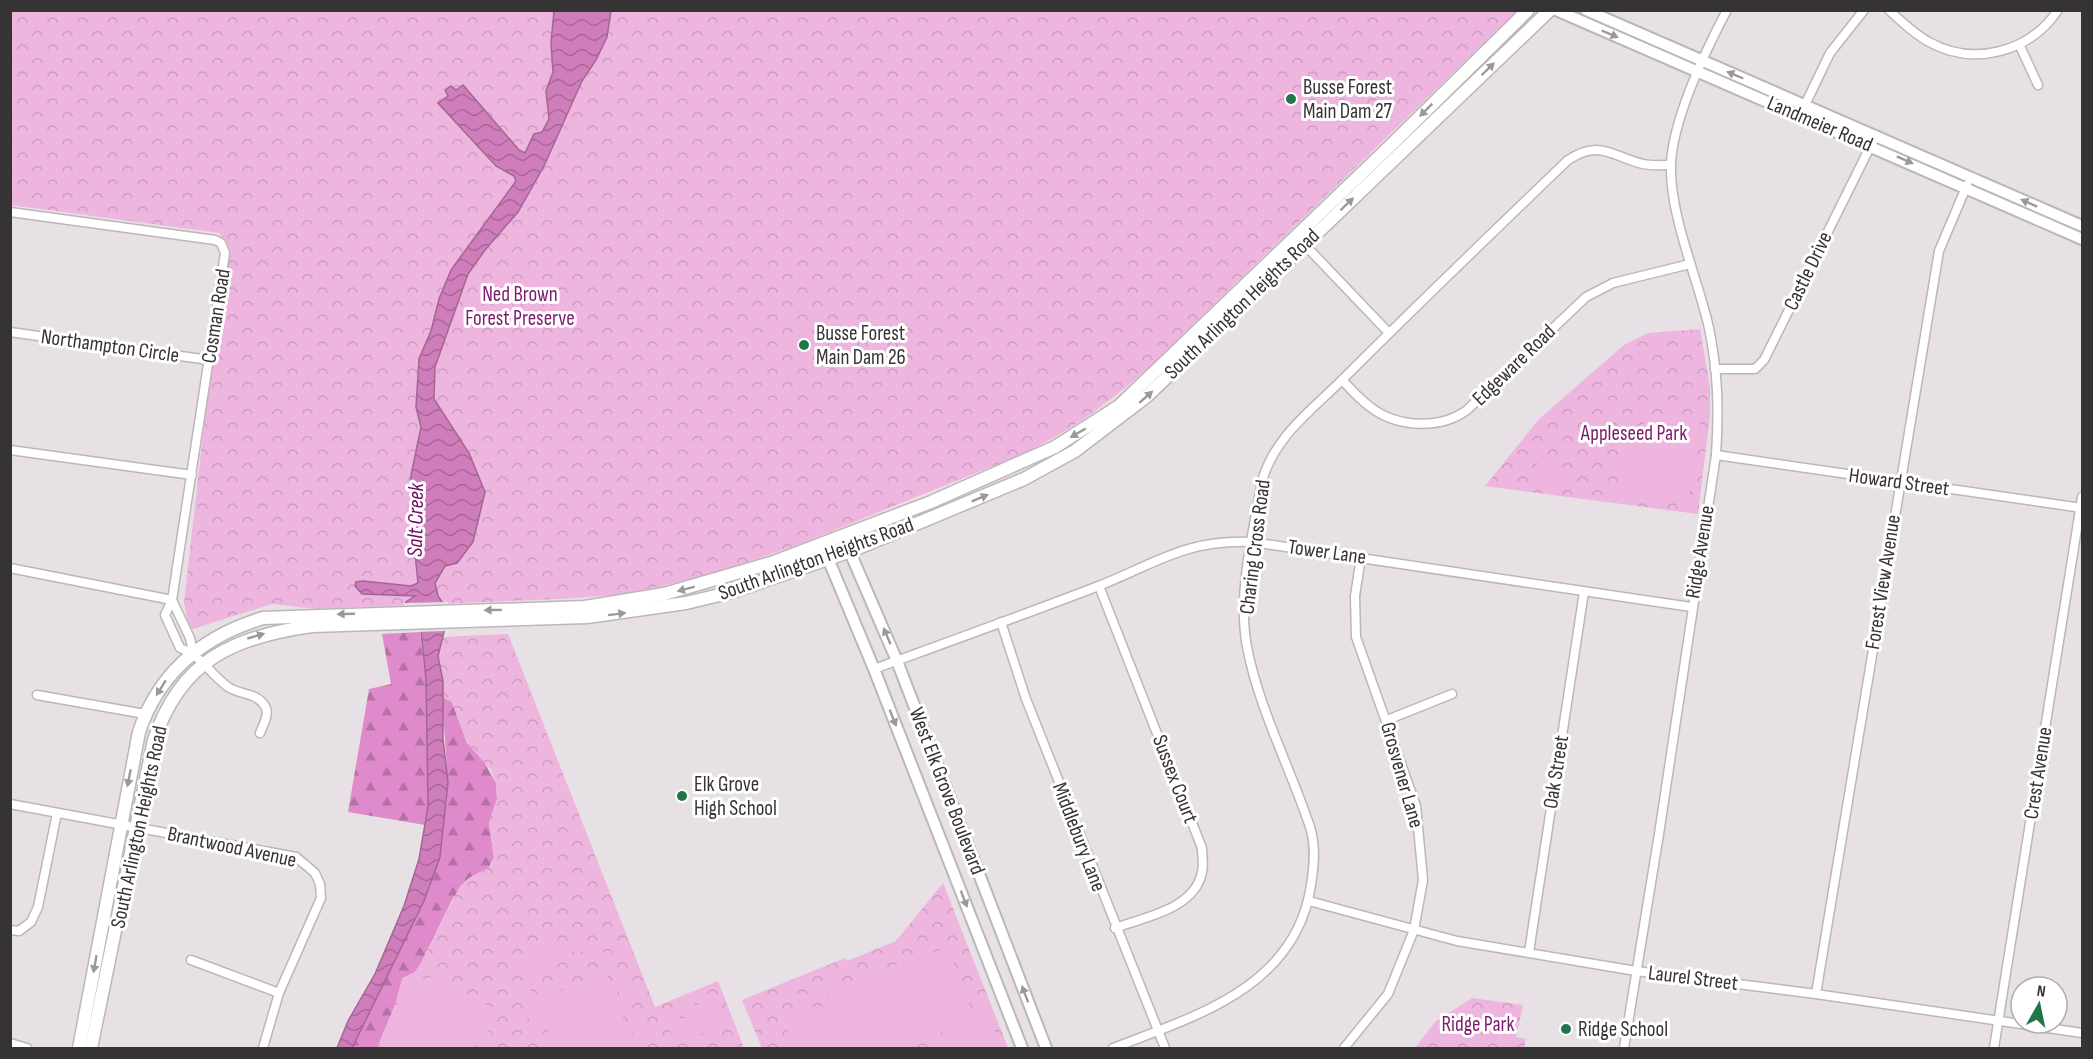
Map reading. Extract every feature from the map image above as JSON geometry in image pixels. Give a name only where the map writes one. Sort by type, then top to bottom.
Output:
[{"type":"main road","name":"South Arlington Heights Road","points":[[79,1048],[135,748],[145,714],[168,678],[193,652],[237,626],[263,618],[453,616],[585,607],[651,597],[732,576],[822,544],[1014,467],[1097,423],[1119,406],[1385,152],[1528,10]]},
{"type":"main road","name":"South Arlington Heights Road","points":[[453,616],[587,617],[686,603],[732,592],[851,551],[1024,480],[1082,447],[1148,396],[1550,10]]},
{"type":"main road","name":"South Arlington Heights Road","points":[[91,1048],[154,740],[161,718],[189,676],[243,640],[274,631],[404,618]]},
{"type":"street","name":"Landmeier Road","points":[[1556,10],[1701,67],[1873,140],[1968,182],[2082,239]]},
{"type":"street","name":"Landmeier Road","points":[[1586,10],[1701,67]]},
{"type":"street","name":"Ridge Avenue","points":[[1624,1048],[1716,455],[1720,405],[1708,328],[1690,264],[1671,165],[1676,130],[1727,10]]},
{"type":"street","points":[[1802,110],[1830,52],[1864,10]]},
{"type":"street","points":[[1888,10],[1929,42],[1957,52],[1988,53],[2020,46],[2038,34],[2058,10]]},
{"type":"street","points":[[2020,46],[2038,86]]},
{"type":"street","name":"Castle Drive","points":[[1715,369],[1755,369],[1764,360],[1873,140]]},
{"type":"street","name":"Charing Cross Road","points":[[1113,1048],[1217,1006],[1270,968],[1292,940],[1308,901],[1314,857],[1311,830],[1256,685],[1247,645],[1244,603],[1262,481],[1271,456],[1288,432],[1388,332],[1568,160],[1580,153],[1603,150],[1649,165],[1671,165]]},
{"type":"street","name":"Landmeier Road","points":[[1968,182],[2082,226]]},
{"type":"street","name":"Forest View Avenue","points":[[1816,994],[1939,251],[1968,182]]},
{"type":"street","name":"Cosman Road","points":[[10,212],[215,240],[221,243],[225,253],[192,475],[172,600],[165,615],[180,648],[193,652],[227,686],[255,696],[264,705],[267,716],[260,733]]},
{"type":"street","points":[[1304,244],[1388,332]]},
{"type":"street","name":"Edgeware Road","points":[[1342,380],[1366,404],[1385,416],[1426,424],[1447,421],[1467,410],[1586,297],[1613,283],[1690,264]]},
{"type":"street","name":"Northampton Circle","points":[[10,332],[209,360]]},
{"type":"street","points":[[10,450],[192,475]]},
{"type":"street","name":"Howard Street","points":[[1716,455],[2082,508]]},
{"type":"street","name":"Crest Avenue","points":[[1994,1048],[2082,497]]},
{"type":"street","name":"West Elk Grove Boulevard","points":[[843,536],[897,661],[1046,1048]]},
{"type":"street","name":"Tower Lane","points":[[874,669],[1099,586],[1184,548],[1217,542],[1252,542],[1691,607]]},
{"type":"street","name":"West Elk Grove Boulevard","points":[[822,544],[874,669],[1022,1048]]},
{"type":"street","name":"Grosvener Lane","points":[[1344,1048],[1388,994],[1414,930],[1423,880],[1416,806],[1356,637],[1355,596],[1361,557]]},
{"type":"street","points":[[10,568],[172,600]]},
{"type":"street","name":"Sussex Court","points":[[1099,586],[1202,848],[1202,872],[1194,891],[1178,905],[1115,928]]},
{"type":"street","name":"Oak Street","points":[[1529,952],[1584,592]]},
{"type":"street","name":"Middlebury Lane","points":[[1001,622],[1026,699],[1115,928],[1165,1048]]},
{"type":"street","points":[[37,694],[145,714]]},
{"type":"street","points":[[1387,720],[1452,694]]},
{"type":"street","name":"Brantwood Avenue","points":[[10,804],[296,857],[311,868],[320,884],[320,904],[279,993],[263,1048]]},
{"type":"street","points":[[10,930],[19,931],[31,922],[38,908],[57,813]]},
{"type":"street","name":"Laurel Street","points":[[1308,901],[1457,941],[1636,971],[1816,994],[2082,1033]]},
{"type":"street","points":[[191,960],[279,993]]},
{"type":"street","points":[[12,1045],[27,1048]]},
{"type":"green space","name":"Ned Brown Forest Preserve","points":[[11,11],[1517,11],[1147,369],[1088,416],[1023,454],[802,543],[732,568],[658,587],[615,595],[559,599],[317,609],[272,604],[193,629],[188,623],[184,602],[209,382],[230,249],[219,233],[11,205]]},
{"type":"green space","name":"Appleseed Park","points":[[1700,329],[1710,387],[1710,415],[1698,514],[1485,486],[1539,419],[1624,345],[1648,333]]},
{"type":"green space","points":[[1656,414],[1700,419],[1689,498],[1681,504],[1615,494],[1625,438]]},
{"type":"green space","points":[[1538,460],[1574,470],[1568,490],[1532,480]]},
{"type":"green space","points":[[420,632],[426,679],[428,807],[425,825],[348,812],[369,689],[391,684],[382,634]]},
{"type":"green space","points":[[508,634],[655,1007],[718,981],[744,1048],[377,1048],[396,1003],[402,978],[415,972],[421,963],[460,886],[469,878],[491,866],[494,858],[489,823],[497,799],[496,783],[491,770],[467,743],[452,702],[442,697],[439,659],[441,637]]},
{"type":"green space","points":[[442,697],[452,702],[467,743],[482,758],[496,783],[497,799],[489,823],[494,858],[487,871],[469,878],[453,898],[421,963],[415,972],[402,979],[396,1003],[377,1048],[352,1048],[424,901],[441,853],[448,782]]},
{"type":"green space","points":[[943,883],[1008,1048],[762,1048],[742,1000],[845,958],[847,961],[896,941]]},
{"type":"green space","points":[[568,942],[589,944],[606,953],[611,951],[648,1048],[638,1048],[620,994],[606,967],[596,958],[584,952],[572,951],[549,959],[534,979],[531,999],[550,1048],[540,1048],[524,999],[523,984],[526,970],[533,958],[547,949]]},
{"type":"green space","points":[[948,947],[971,1010],[986,1008],[1001,1048],[942,1048],[946,1031],[897,1048],[793,1048],[781,1012],[802,1006],[832,1007],[827,990]]},
{"type":"green space","points":[[606,973],[635,1048],[554,1048],[536,1000]]},
{"type":"green space","points":[[429,977],[498,1010],[488,1031],[473,1048],[379,1048],[407,985]]},
{"type":"green space","points":[[711,996],[723,1025],[710,1030],[698,1002]]},
{"type":"green space","name":"Ridge Park","points":[[1472,998],[1523,1005],[1516,1037],[1526,1039],[1524,1048],[1415,1048],[1435,1022]]},
{"type":"green space","points":[[694,1004],[706,1032],[693,1037],[681,1009]]},
{"type":"green space","points":[[677,1011],[689,1039],[676,1045],[664,1016]]},
{"type":"water","name":"Salt Creek","points":[[554,11],[611,11],[607,37],[582,81],[544,166],[518,212],[485,250],[468,274],[435,367],[434,399],[469,453],[485,492],[473,542],[457,563],[445,566],[435,583],[438,596],[446,608],[447,620],[438,656],[443,681],[443,739],[448,782],[440,857],[424,901],[352,1048],[337,1048],[348,1021],[375,974],[404,906],[419,859],[428,807],[426,679],[420,621],[405,607],[406,602],[415,596],[362,594],[355,586],[356,582],[363,581],[411,586],[418,583],[410,505],[411,475],[421,427],[416,407],[419,359],[431,331],[439,299],[451,270],[516,181],[514,176],[496,166],[438,103],[448,96],[445,90],[451,86],[456,90],[463,85],[519,150],[525,153],[534,134],[542,132],[549,119],[546,91],[553,72],[551,43]]},
{"type":"pier","points":[[448,602],[450,621],[446,631],[417,632],[417,622],[404,611],[404,603]]},
{"type":"place","name":"Busse Forest Main Dam 27","points":[[1291,99]]},
{"type":"place","name":"Busse Forest Main Dam 26","points":[[804,345]]},
{"type":"place","name":"Elk Grove High School","points":[[682,796]]},
{"type":"place","name":"Ridge School","points":[[1566,1029]]}]
